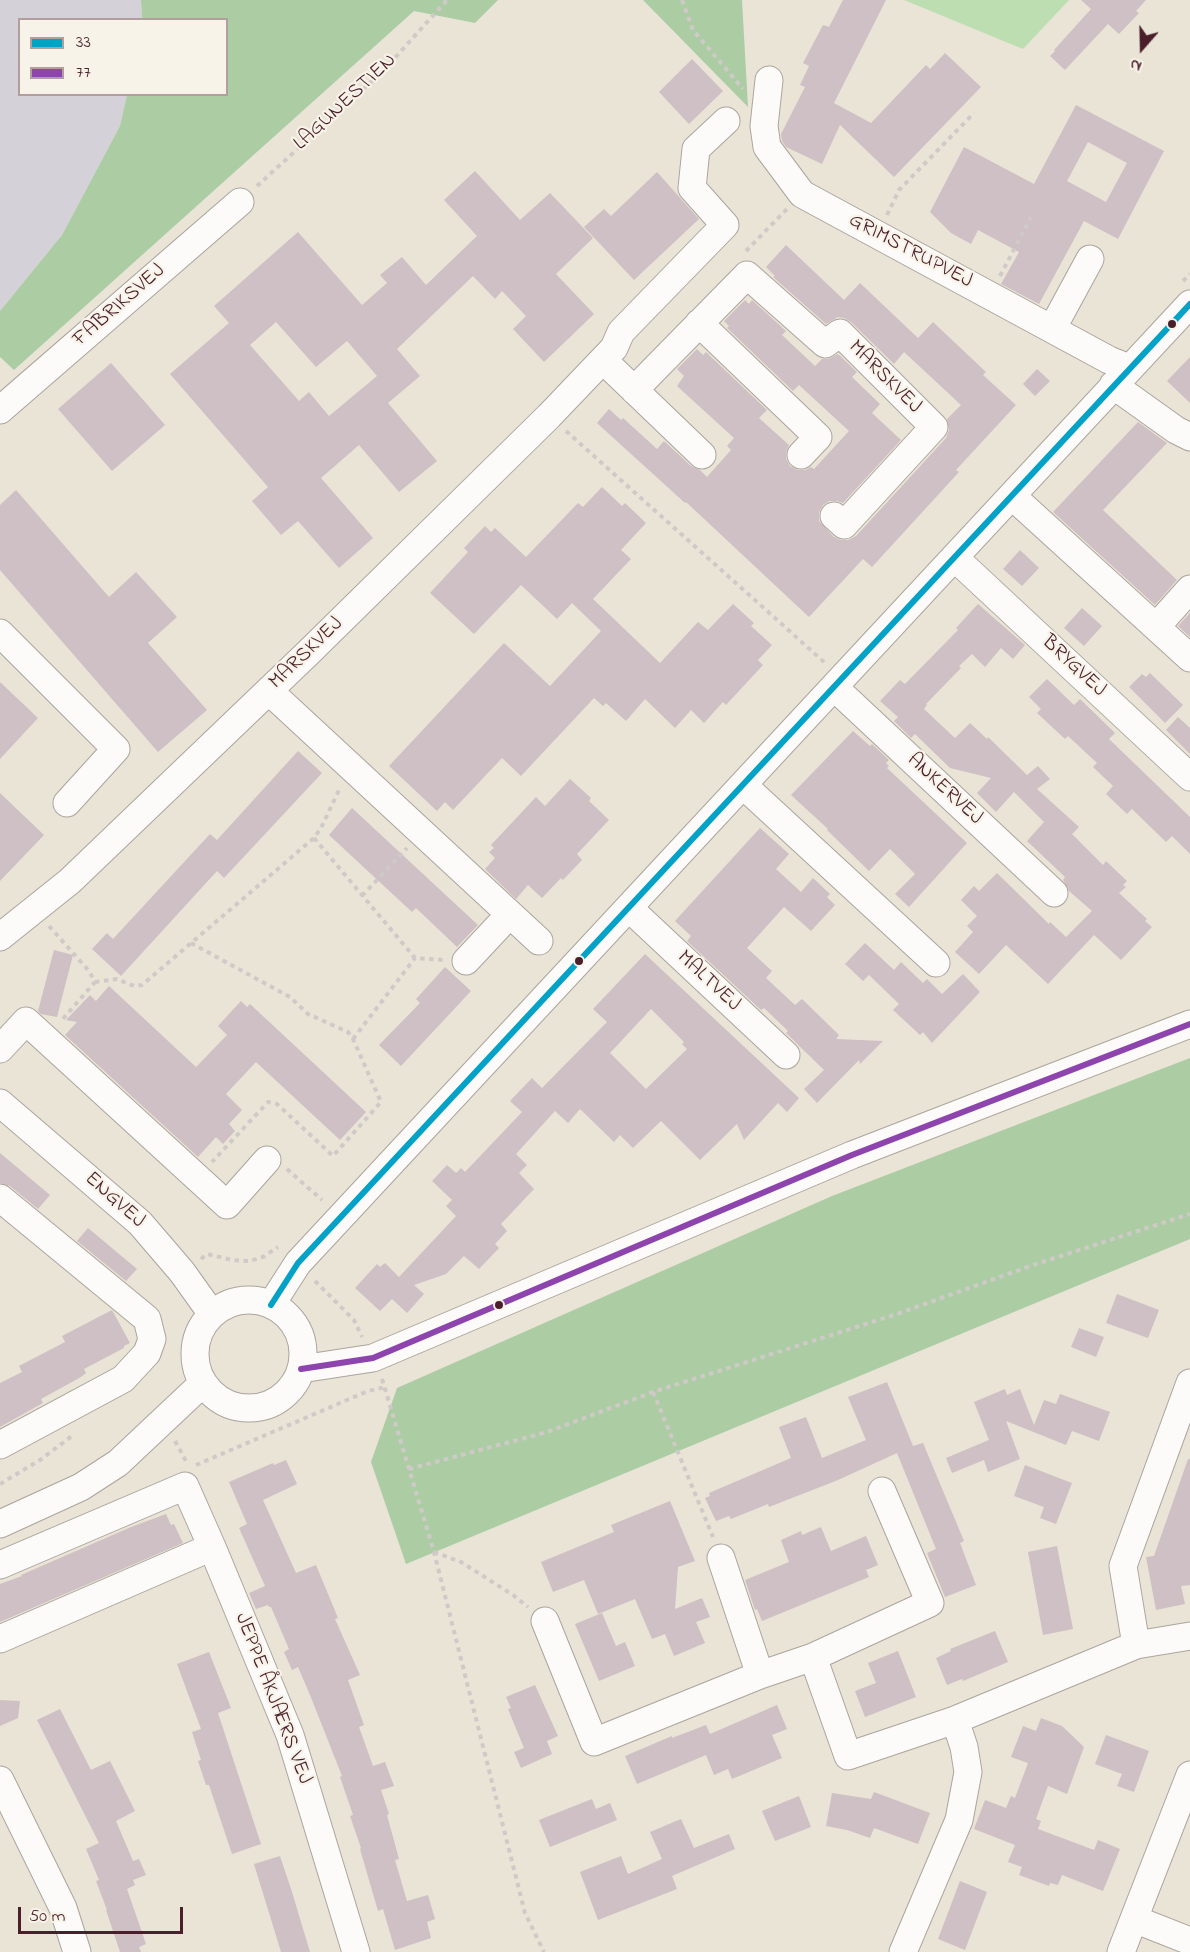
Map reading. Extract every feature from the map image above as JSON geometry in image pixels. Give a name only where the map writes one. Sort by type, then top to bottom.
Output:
[{"type":"street","name":"GRIMSTRUPVEJ","points":[[769,80],[764,126],[767,147],[802,194],[1109,360],[1121,377],[1176,430],[1190,437]]},
{"type":"street","name":"MARSKVEJ","points":[[0,937],[70,881],[269,691],[549,417],[609,354],[621,332],[725,225],[692,188],[696,149],[726,121]]},
{"type":"street","name":"FABRIKSVEJ","points":[[0,410],[240,202]]},
{"type":"street","points":[[1052,329],[1090,259]]},
{"type":"street","name":"MARSKVEJ","points":[[634,390],[747,275],[825,344],[840,333],[934,427],[844,525],[834,516]]},
{"type":"street","points":[[272,1305],[288,1255],[629,908],[1190,304]]},
{"type":"street","points":[[699,323],[818,436],[801,454]]},
{"type":"street","points":[[609,354],[634,390],[702,455]]},
{"type":"street","points":[[1012,496],[1190,658]]},
{"type":"street","name":"BRYGVEJ","points":[[955,558],[1190,777]]},
{"type":"street","points":[[1155,627],[1190,589]]},
{"type":"street","points":[[0,633],[116,749],[67,803]]},
{"type":"street","name":"ANKERVEJ","points":[[837,684],[1054,893]]},
{"type":"street","points":[[269,691],[539,941]]},
{"type":"street","points":[[743,785],[936,963]]},
{"type":"street","name":"MALTVEJ","points":[[629,908],[786,1055]]},
{"type":"street","points":[[466,962],[510,914]]},
{"type":"street","points":[[0,1049],[26,1022],[227,1205],[267,1160]]},
{"type":"street","points":[[302,1369],[373,1358],[852,1155],[1190,1024]]},
{"type":"street","name":"ENGVEJ","points":[[0,1103],[140,1223],[182,1272],[212,1314]]},
{"type":"street","points":[[0,1198],[147,1319],[153,1339],[147,1353],[123,1379],[0,1446]]},
{"type":"street","points":[[241,1300],[256,1300],[272,1305],[285,1313],[295,1324],[301,1339],[302,1369],[294,1385],[282,1398],[266,1407],[248,1409],[230,1406],[214,1397],[202,1383],[195,1362],[196,1339],[202,1325],[225,1305],[241,1300]]},
{"type":"street","points":[[0,1524],[81,1487],[118,1463],[202,1383]]},
{"type":"street","points":[[1136,1645],[1123,1566],[1190,1383]]},
{"type":"street","points":[[0,1565],[188,1477]]},
{"type":"street","name":"JEPPE ÅKJÆRS VEJ","points":[[188,1477],[212,1547],[290,1735],[356,1952]]},
{"type":"street","points":[[545,1621],[594,1742],[760,1675],[813,1657],[930,1602],[882,1491]]},
{"type":"street","points":[[0,1640],[212,1547]]},
{"type":"street","points":[[722,1557],[760,1675]]},
{"type":"street","points":[[813,1657],[848,1756],[955,1720],[1136,1645],[1190,1636]]},
{"type":"street","points":[[903,1952],[959,1820],[968,1772],[964,1747],[955,1720]]},
{"type":"street","points":[[1121,1952],[1190,1775]]},
{"type":"street","points":[[0,1780],[63,1908],[77,1952]]},
{"type":"street","points":[[1134,1919],[1190,1941]]},
{"type":"path","name":"LAGUNESTIEN","points":[[240,202],[384,70],[447,0]]},
{"type":"path","points":[[682,0],[693,30],[765,114]]},
{"type":"path","points":[[878,235],[899,190],[974,113]]},
{"type":"path","points":[[989,295],[1031,217]]},
{"type":"path","points":[[549,417],[817,657],[837,684]]},
{"type":"path","points":[[45,1039],[95,982],[117,979],[134,986],[142,985],[314,838],[350,766]]},
{"type":"path","points":[[362,896],[422,832]]},
{"type":"path","points":[[314,838],[415,958],[354,1039]]},
{"type":"path","points":[[35,909],[89,971],[95,982]]},
{"type":"path","points":[[190,943],[290,997],[308,1014],[343,1029],[354,1039],[381,1102],[333,1156],[277,1104],[266,1103],[197,1178]]},
{"type":"path","points":[[267,1160],[280,1163],[322,1200]]},
{"type":"path","points":[[410,1469],[547,1432],[653,1392],[897,1314],[1033,1265],[1190,1214]]},
{"type":"path","points":[[288,1255],[354,1320],[386,1387],[434,1552],[525,1913],[544,1952]]},
{"type":"path","points":[[158,1425],[176,1442],[188,1477],[368,1391],[386,1387]]},
{"type":"path","points":[[653,1392],[722,1557]]},
{"type":"path","points":[[434,1552],[460,1562],[513,1596],[545,1621]]},
{"type":"shaded area","points":[[0,0],[141,0],[142,18],[18,18],[18,96],[127,96],[120,126],[62,235],[0,311]]},
{"type":"green space","points":[[141,0],[498,0],[475,23],[414,11],[14,370],[0,357],[0,311],[62,235],[120,126],[127,96],[228,96],[228,18],[142,18]]},
{"type":"green space","points":[[643,0],[742,0],[748,107]]},
{"type":"green space","points":[[904,0],[1069,0],[1023,49]]},
{"type":"green space","points":[[1190,1058],[1190,1239],[406,1564],[371,1462],[397,1388],[832,1196]]},
{"type":"building","points":[[843,0],[886,0],[834,103],[871,123],[926,65],[930,69],[945,53],[981,87],[894,177],[840,125],[822,164],[786,147],[782,141],[781,134],[805,87],[800,85],[809,66],[803,63],[823,25],[829,27]]},
{"type":"building","points":[[1081,0],[1146,0],[1136,11],[1139,13],[1119,34],[1108,24],[1065,70],[1050,56],[1091,9]]},
{"type":"building","points":[[692,59],[723,91],[689,124],[659,92]]},
{"type":"building","points":[[1076,105],[1164,151],[1118,239],[1084,221],[1039,304],[1001,284],[1019,252],[978,230],[971,244],[951,233],[930,212],[964,147],[1034,184]],"holes":[[[1088,142],[1127,163],[1106,202],[1067,181]]]},
{"type":"building","points":[[475,171],[520,220],[550,193],[593,238],[556,274],[594,314],[544,362],[513,329],[526,316],[502,291],[495,299],[473,276],[397,349],[420,376],[388,403],[437,461],[399,492],[359,445],[321,478],[373,538],[339,568],[298,521],[281,535],[252,501],[268,487],[170,374],[229,323],[214,306],[298,232],[362,305],[387,283],[380,275],[402,257],[426,285],[477,236],[444,200]],"holes":[[[276,322],[316,367],[347,341],[377,376],[329,416],[309,392],[299,401],[250,345]]]},
{"type":"building","points":[[657,172],[699,219],[634,280],[584,227],[604,209],[611,216]]},
{"type":"building","points":[[786,245],[844,300],[860,283],[918,338],[933,322],[986,372],[983,375],[1016,405],[956,470],[959,472],[872,567],[863,559],[809,617],[686,502],[597,423],[609,409],[621,420],[623,418],[657,449],[664,441],[691,466],[700,470],[707,477],[731,450],[727,446],[734,438],[677,386],[684,376],[677,369],[697,349],[703,355],[706,352],[767,410],[759,418],[789,445],[786,459],[790,466],[798,470],[811,467],[814,469],[849,431],[799,385],[793,391],[727,328],[729,326],[724,321],[745,300],[749,304],[752,300],[786,331],[782,335],[815,366],[822,359],[838,354],[857,372],[852,377],[880,404],[872,413],[901,440],[843,503],[829,501],[819,512],[819,521],[834,537],[848,540],[856,536],[946,438],[949,430],[947,419],[961,405],[904,352],[894,364],[851,322],[838,317],[826,324],[773,277],[775,276],[766,267]]},
{"type":"building","points":[[1190,357],[1190,403],[1167,381]]},
{"type":"building","points":[[111,363],[165,425],[112,471],[58,409]]},
{"type":"building","points":[[1037,369],[1050,381],[1035,396],[1023,384]]},
{"type":"building","points":[[1138,422],[1167,443],[1103,510],[1177,580],[1155,605],[1053,512]]},
{"type":"building","points":[[602,487],[622,506],[625,503],[646,523],[621,550],[631,559],[593,599],[660,663],[698,622],[708,630],[733,604],[754,623],[751,626],[772,645],[758,660],[763,665],[726,705],[723,702],[704,723],[691,710],[675,728],[645,699],[626,721],[606,703],[603,706],[594,698],[521,776],[502,758],[453,810],[445,802],[437,811],[389,766],[504,643],[550,686],[601,631],[572,603],[557,619],[521,585],[474,634],[430,593],[468,552],[464,548],[485,526],[491,532],[495,528],[526,557],[578,503],[583,507]]},
{"type":"building","points":[[16,490],[109,597],[136,572],[177,617],[148,643],[207,710],[158,752],[0,570],[0,505]]},
{"type":"building","points":[[1020,550],[1039,568],[1022,586],[1003,569]]},
{"type":"building","points":[[978,604],[1025,645],[1013,659],[1001,648],[985,667],[972,654],[959,666],[961,668],[926,704],[924,709],[955,738],[970,723],[1027,775],[1038,766],[1050,779],[1037,789],[1079,827],[1072,834],[1103,865],[1106,861],[1127,881],[1123,885],[1126,887],[1119,893],[1147,919],[1145,921],[1152,927],[1121,960],[1094,935],[1048,984],[1006,945],[979,974],[955,952],[973,932],[967,926],[977,916],[961,900],[974,886],[979,891],[997,873],[1049,924],[1050,922],[1066,937],[1092,911],[1069,891],[1063,880],[1065,877],[1027,841],[1044,822],[1014,792],[996,812],[977,793],[991,778],[950,768],[915,734],[911,738],[894,721],[898,717],[880,701],[900,680],[905,684],[958,630],[956,628]]},
{"type":"building","points":[[1082,608],[1102,626],[1084,646],[1064,628]]},
{"type":"building","points":[[1190,613],[1190,637],[1178,626]]},
{"type":"building","points":[[1150,673],[1183,705],[1165,723],[1129,687],[1142,674],[1146,677]]},
{"type":"building","points":[[1047,679],[1074,705],[1080,699],[1115,733],[1109,739],[1190,817],[1190,854],[1172,836],[1166,842],[1132,809],[1127,814],[1106,794],[1113,786],[1093,767],[1097,763],[1068,736],[1065,739],[1037,713],[1041,709],[1029,697]]},
{"type":"building","points":[[0,682],[38,718],[0,759]]},
{"type":"building","points":[[1178,717],[1190,728],[1190,754],[1166,730]]},
{"type":"building","points":[[853,731],[889,760],[886,763],[889,766],[887,768],[967,843],[909,907],[895,894],[915,874],[890,849],[869,871],[791,795]]},
{"type":"building","points":[[298,751],[322,773],[224,878],[217,871],[121,976],[92,949],[107,933],[113,939],[210,834],[217,840]]},
{"type":"building","points":[[570,779],[591,798],[589,801],[609,820],[577,854],[582,860],[542,898],[528,885],[516,899],[485,869],[495,858],[489,852],[494,848],[491,845],[536,797],[545,806]]},
{"type":"building","points":[[0,793],[44,835],[0,881]]},
{"type":"building","points":[[352,808],[478,925],[457,947],[416,908],[412,912],[329,835]]},
{"type":"building","points":[[760,828],[789,854],[776,869],[801,892],[813,878],[830,894],[827,897],[835,905],[811,931],[784,907],[747,948],[772,971],[766,978],[795,1005],[802,999],[839,1035],[836,1039],[883,1041],[860,1064],[859,1060],[817,1103],[804,1089],[824,1070],[764,1008],[761,1010],[687,941],[691,936],[675,921]]},
{"type":"building","points":[[865,943],[894,970],[901,962],[923,983],[927,979],[942,994],[963,974],[980,992],[932,1043],[923,1032],[920,1035],[893,1010],[899,1004],[869,975],[863,981],[845,964]]},
{"type":"building","points":[[54,950],[73,955],[57,1017],[41,1014],[38,1011]]},
{"type":"building","points":[[645,954],[799,1098],[787,1112],[778,1103],[744,1140],[737,1124],[700,1160],[661,1121],[633,1148],[620,1135],[614,1142],[580,1109],[568,1123],[555,1111],[516,1154],[527,1165],[519,1173],[534,1189],[501,1224],[507,1231],[495,1244],[499,1248],[479,1269],[464,1256],[446,1274],[414,1285],[424,1294],[407,1313],[392,1299],[380,1311],[355,1288],[377,1264],[380,1267],[385,1263],[399,1277],[456,1216],[446,1206],[452,1200],[432,1181],[447,1165],[456,1173],[461,1168],[465,1172],[522,1112],[510,1101],[532,1078],[542,1088],[607,1022],[593,1009]],"holes":[[[651,1009],[684,1042],[682,1044],[687,1049],[646,1089],[610,1053]]]},
{"type":"building","points":[[445,967],[471,991],[401,1066],[379,1045],[420,1003],[416,999]]},
{"type":"building","points":[[109,986],[196,1067],[227,1035],[218,1026],[241,1001],[247,1007],[250,1004],[366,1112],[340,1140],[256,1062],[226,1094],[242,1110],[229,1124],[235,1131],[223,1144],[216,1137],[198,1157],[65,1035],[77,1022],[66,1020],[90,995],[96,1001]]},
{"type":"building","points":[[0,1153],[50,1195],[38,1209],[10,1186],[0,1183]]},
{"type":"building","points":[[88,1228],[137,1269],[126,1281],[77,1241]]},
{"type":"building","points":[[1117,1294],[1159,1310],[1148,1338],[1106,1323]]},
{"type":"building","points":[[112,1310],[130,1343],[84,1369],[86,1373],[81,1377],[41,1399],[43,1403],[0,1427],[0,1383],[22,1372],[19,1366],[65,1342],[62,1336]]},
{"type":"building","points":[[1079,1328],[1104,1337],[1096,1357],[1071,1347]]},
{"type":"building","points":[[887,1382],[913,1446],[923,1443],[964,1541],[960,1543],[976,1585],[945,1597],[927,1553],[936,1549],[897,1453],[838,1480],[731,1519],[729,1516],[716,1521],[705,1498],[710,1496],[709,1493],[791,1458],[779,1427],[806,1417],[822,1458],[866,1440],[848,1397]]},
{"type":"building","points":[[1005,1389],[1007,1395],[1020,1389],[1034,1425],[1044,1400],[1056,1404],[1060,1394],[1110,1412],[1099,1441],[1072,1431],[1066,1445],[1006,1421],[1020,1459],[988,1472],[984,1460],[952,1473],[946,1458],[989,1440],[974,1402]]},
{"type":"building","points":[[1188,1459],[1190,1459],[1190,1585],[1181,1586],[1185,1604],[1156,1610],[1146,1557],[1154,1556]]},
{"type":"building","points":[[286,1460],[297,1484],[263,1500],[296,1573],[316,1565],[338,1618],[335,1619],[360,1675],[348,1680],[364,1725],[359,1727],[373,1766],[385,1762],[394,1786],[381,1790],[399,1859],[395,1860],[407,1901],[428,1895],[435,1919],[427,1922],[431,1938],[395,1950],[383,1909],[378,1911],[350,1816],[353,1815],[340,1777],[342,1776],[310,1695],[298,1667],[292,1670],[284,1652],[289,1649],[271,1607],[268,1605],[256,1609],[249,1593],[265,1586],[239,1528],[247,1524],[229,1482],[273,1463],[274,1465]]},
{"type":"building","points":[[1025,1465],[1072,1483],[1056,1524],[1040,1518],[1044,1507],[1014,1496]]},
{"type":"building","points":[[670,1501],[695,1561],[678,1567],[675,1609],[702,1598],[710,1617],[696,1622],[705,1643],[674,1656],[665,1634],[652,1639],[635,1599],[598,1614],[584,1580],[553,1592],[541,1562],[614,1532],[611,1525]]},
{"type":"building","points":[[166,1514],[171,1525],[174,1524],[183,1543],[0,1622],[0,1584]]},
{"type":"building","points":[[821,1527],[831,1551],[866,1536],[878,1565],[866,1570],[869,1577],[762,1621],[757,1609],[755,1610],[745,1580],[789,1562],[781,1540],[801,1531],[802,1535]]},
{"type":"building","points":[[1057,1546],[1073,1629],[1043,1635],[1028,1552]]},
{"type":"building","points":[[602,1613],[616,1646],[625,1642],[635,1666],[599,1681],[575,1624]]},
{"type":"building","points":[[995,1631],[1008,1662],[963,1681],[962,1679],[947,1685],[936,1658],[951,1651],[950,1649]]},
{"type":"building","points":[[898,1651],[916,1697],[865,1717],[855,1691],[876,1683],[868,1663]]},
{"type":"building","points":[[209,1652],[231,1708],[218,1713],[261,1844],[232,1854],[209,1785],[206,1785],[198,1761],[201,1760],[192,1732],[201,1729],[177,1664]]},
{"type":"building","points":[[535,1685],[558,1736],[547,1741],[552,1754],[521,1768],[514,1752],[524,1748],[508,1709],[511,1708],[506,1697]]},
{"type":"building","points":[[0,1700],[20,1701],[18,1718],[0,1726]]},
{"type":"building","points":[[777,1705],[787,1729],[772,1735],[782,1758],[732,1779],[728,1769],[714,1775],[706,1755],[637,1784],[625,1756],[672,1736],[672,1738],[706,1725],[710,1734]]},
{"type":"building","points":[[60,1709],[91,1770],[110,1761],[135,1811],[116,1821],[133,1861],[139,1859],[146,1875],[133,1880],[135,1885],[127,1889],[146,1944],[139,1947],[141,1952],[120,1952],[96,1881],[99,1880],[86,1849],[99,1843],[37,1720]]},
{"type":"building","points":[[1041,1718],[1062,1726],[1084,1747],[1067,1794],[1048,1786],[1036,1819],[1041,1821],[1038,1829],[1094,1850],[1098,1840],[1120,1849],[1103,1891],[1062,1875],[1058,1885],[1050,1883],[1049,1886],[1019,1875],[1022,1867],[1008,1862],[1015,1845],[974,1829],[985,1800],[1006,1808],[1011,1796],[1015,1798],[1028,1763],[1011,1757],[1023,1726],[1036,1731]]},
{"type":"building","points":[[1106,1735],[1149,1751],[1134,1792],[1117,1786],[1122,1774],[1095,1764]]},
{"type":"building","points":[[874,1792],[930,1813],[918,1844],[874,1828],[870,1838],[826,1826],[832,1793],[871,1799]]},
{"type":"building","points":[[799,1796],[811,1827],[775,1841],[762,1811]]},
{"type":"building","points":[[592,1799],[596,1809],[610,1803],[617,1820],[550,1847],[539,1820]]},
{"type":"building","points":[[681,1819],[694,1848],[729,1834],[735,1849],[672,1876],[677,1889],[598,1920],[580,1872],[621,1856],[628,1874],[662,1859],[650,1832]]},
{"type":"building","points":[[280,1856],[310,1952],[281,1952],[254,1864]]},
{"type":"building","points":[[960,1881],[987,1892],[965,1950],[938,1939]]},
{"type":"transit line","name":"33","points":[[271,1305],[298,1263],[1190,304]]},
{"type":"transit line","name":"77","points":[[301,1369],[373,1358],[852,1155],[1190,1024]]}]
